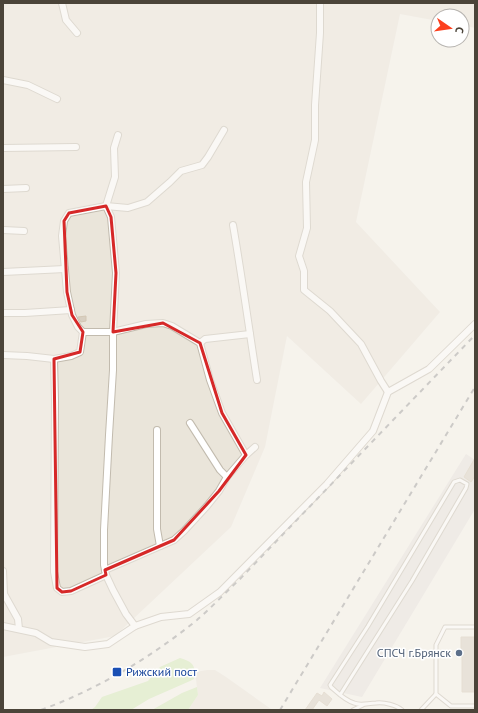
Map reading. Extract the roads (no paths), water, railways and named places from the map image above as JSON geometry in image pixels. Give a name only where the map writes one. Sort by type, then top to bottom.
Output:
[{"type":"street","points":[[62,3],[66,20],[77,33]]},
{"type":"street","points":[[320,3],[320,33],[314,105],[315,140],[306,182],[307,228],[299,256],[304,271],[304,290],[330,311],[361,344],[388,392]]},
{"type":"street","points":[[3,80],[28,85],[57,99]]},
{"type":"street","points":[[224,130],[208,158],[202,165],[180,171],[147,202],[128,208],[106,206],[69,213],[64,221],[62,236],[67,292],[72,315],[78,327],[83,332],[113,332],[146,324],[163,323],[172,326],[200,343],[210,380],[222,413],[246,455]]},
{"type":"street","points":[[118,135],[114,148],[115,177],[106,206],[111,217],[116,273],[113,370],[104,530],[106,573],[126,614],[135,626]]},
{"type":"street","points":[[3,148],[76,147]]},
{"type":"street","points":[[3,189],[26,188]]},
{"type":"street","points":[[233,226],[241,269],[257,380]]},
{"type":"street","points":[[3,230],[24,231]]},
{"type":"street","points":[[3,272],[65,270]]},
{"type":"street","points":[[3,312],[25,313],[71,310]]},
{"type":"street","points":[[3,626],[36,634],[51,642],[85,648],[108,644],[135,626],[161,617],[189,614],[220,592],[327,484],[373,431],[388,392],[429,369],[475,324]]},
{"type":"street","points":[[3,355],[54,359],[71,356],[80,352],[83,332]]},
{"type":"street","points":[[200,343],[205,339],[250,334]]},
{"type":"street","points":[[54,359],[54,572],[57,588],[62,592],[71,591],[174,540],[184,531],[219,491],[227,478],[246,455],[255,447]]},
{"type":"street","points":[[190,423],[220,470],[227,478]]},
{"type":"street","points":[[156,430],[157,529],[160,546]]},
{"type":"street","points":[[3,571],[4,594],[18,619],[19,629]]},
{"type":"lane","points":[[340,695],[412,581],[466,488],[466,484],[460,480],[454,482],[368,626],[330,685],[330,687],[344,699],[354,704],[390,704],[401,708],[402,710]]},
{"type":"lane","points":[[421,710],[436,694],[436,645],[445,627],[475,627]]},
{"type":"lane","points":[[436,694],[451,706],[475,706]]},
{"type":"lane","points":[[353,710],[363,705]]},
{"type":"lane","points":[[458,706],[459,710]]},
{"type":"railway","points":[[41,710],[83,692],[142,660],[208,611],[475,335]]},
{"type":"railway","points":[[280,710],[475,387]]},
{"type":"place","name":"СПСЧ г.Брянск","points":[[459,653]]},
{"type":"place","name":"Рижский пост","points":[[117,672]]}]
